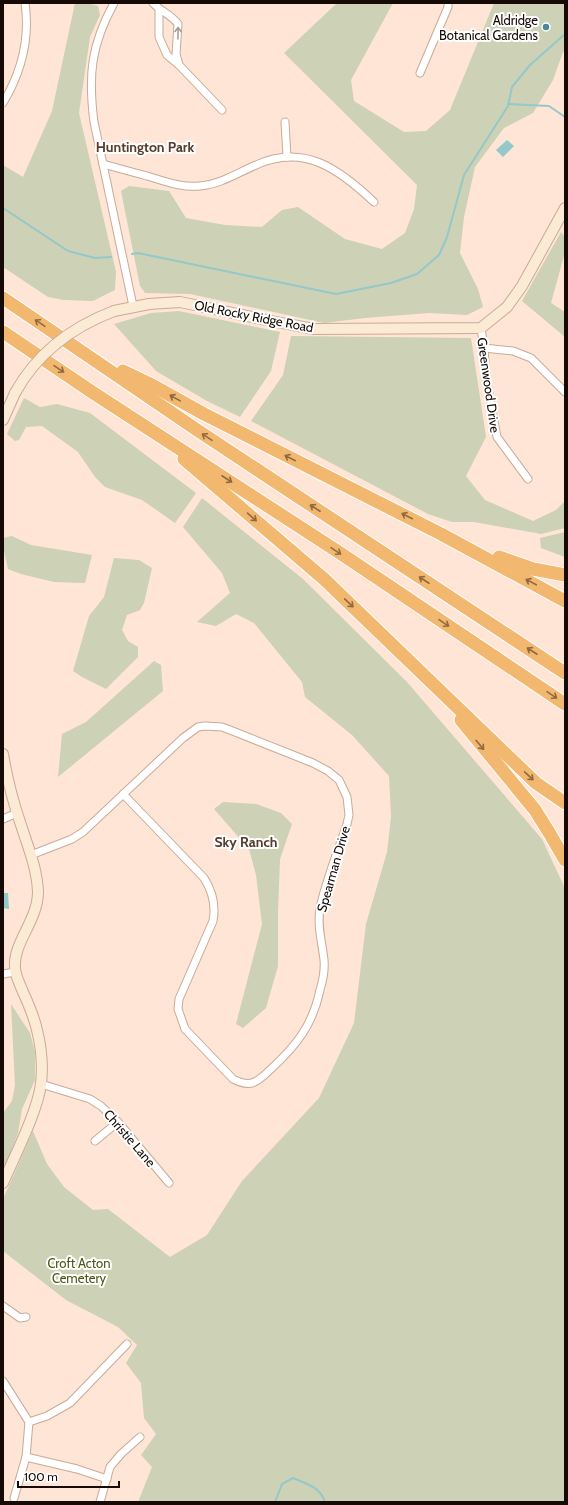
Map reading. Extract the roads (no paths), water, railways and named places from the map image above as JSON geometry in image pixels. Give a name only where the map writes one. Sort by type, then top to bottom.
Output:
[{"type":"highway","points":[[3,298],[210,439],[565,673]]},
{"type":"highway","points":[[3,332],[314,536],[565,704]]},
{"type":"highway","points":[[84,352],[150,384],[210,418],[441,534],[565,600]]},
{"type":"highway","points":[[136,420],[324,579],[536,783],[565,803]]},
{"type":"highway","points":[[441,534],[533,569],[565,575]]},
{"type":"highway","points":[[440,691],[468,730],[535,810],[565,860]]},
{"type":"street","points":[[3,103],[12,88],[19,70],[25,43],[27,19],[25,3]]},
{"type":"street","points":[[114,3],[98,40],[92,64],[91,82],[94,122],[133,306]]},
{"type":"street","points":[[153,3],[178,24],[176,54],[179,65]]},
{"type":"street","points":[[420,73],[448,7],[448,3]]},
{"type":"street","points":[[159,9],[159,37],[162,47],[222,110]]},
{"type":"street","points":[[285,122],[287,157]]},
{"type":"street","points":[[103,164],[180,186],[199,187],[229,179],[257,164],[274,159],[287,157],[315,160],[328,165],[374,202]]},
{"type":"street","points":[[481,328],[507,307],[522,286],[565,208]]},
{"type":"street","name":"Old Rocky Ridge Road","points":[[3,420],[15,393],[32,368],[60,340],[89,321],[114,311],[133,306],[180,302],[314,329],[481,328]]},
{"type":"street","name":"Greenwood Drive","points":[[481,328],[486,378],[497,438],[528,479]]},
{"type":"street","points":[[484,348],[513,351],[531,358],[565,392]]},
{"type":"street","name":"Spearman Drive","points":[[31,855],[72,840],[93,824],[123,794],[191,731],[198,727],[222,727],[313,763],[334,776],[344,789],[348,804],[347,824],[322,900],[319,914],[319,934],[324,968],[316,1007],[306,1030],[299,1040],[283,1058],[257,1082],[242,1084],[233,1079],[185,1029],[178,1009],[179,999],[213,921],[215,912],[213,896],[204,878],[123,794]]},
{"type":"street","points":[[3,754],[7,778],[31,855],[36,877],[38,899],[35,913],[16,955],[15,972],[33,1015],[37,1031],[40,1051],[41,1084],[31,1117],[3,1183]]},
{"type":"street","points":[[3,819],[17,813]]},
{"type":"street","points":[[3,974],[15,972]]},
{"type":"street","name":"Christie Lane","points":[[41,1084],[96,1102],[118,1122],[169,1183]]},
{"type":"street","points":[[95,1141],[118,1122]]},
{"type":"street","points":[[3,1306],[20,1318],[26,1317]]},
{"type":"street","points":[[29,1422],[47,1416],[70,1402],[127,1344]]},
{"type":"street","points":[[3,1381],[29,1422],[26,1457],[14,1498]]},
{"type":"street","points":[[100,1502],[110,1467],[115,1460],[140,1437]]},
{"type":"street","points":[[26,1457],[77,1469],[107,1479]]},
{"type":"water","points":[[507,140],[514,146],[503,157],[496,150]]},
{"type":"water","points":[[3,893],[8,893],[9,909],[3,908]]},
{"type":"waterway","points":[[132,254],[138,253],[336,294],[391,283],[417,274],[439,255],[447,237],[464,175],[508,106],[512,87],[530,65],[565,34]]},
{"type":"waterway","points":[[508,104],[549,106],[565,117]]},
{"type":"waterway","points":[[3,208],[68,251],[95,258],[111,257]]},
{"type":"waterway","points":[[275,1502],[282,1484],[293,1478],[316,1489],[323,1497],[325,1502]]},
{"type":"place","name":"Aldridge Botanical Gardens","points":[[546,27]]},
{"type":"district","name":"Huntington Park","points":[[145,147]]},
{"type":"district","name":"Sky Ranch","points":[[246,842]]},
{"type":"park label","name":"Croft Acton Cemetery","points":[[79,1270]]}]
